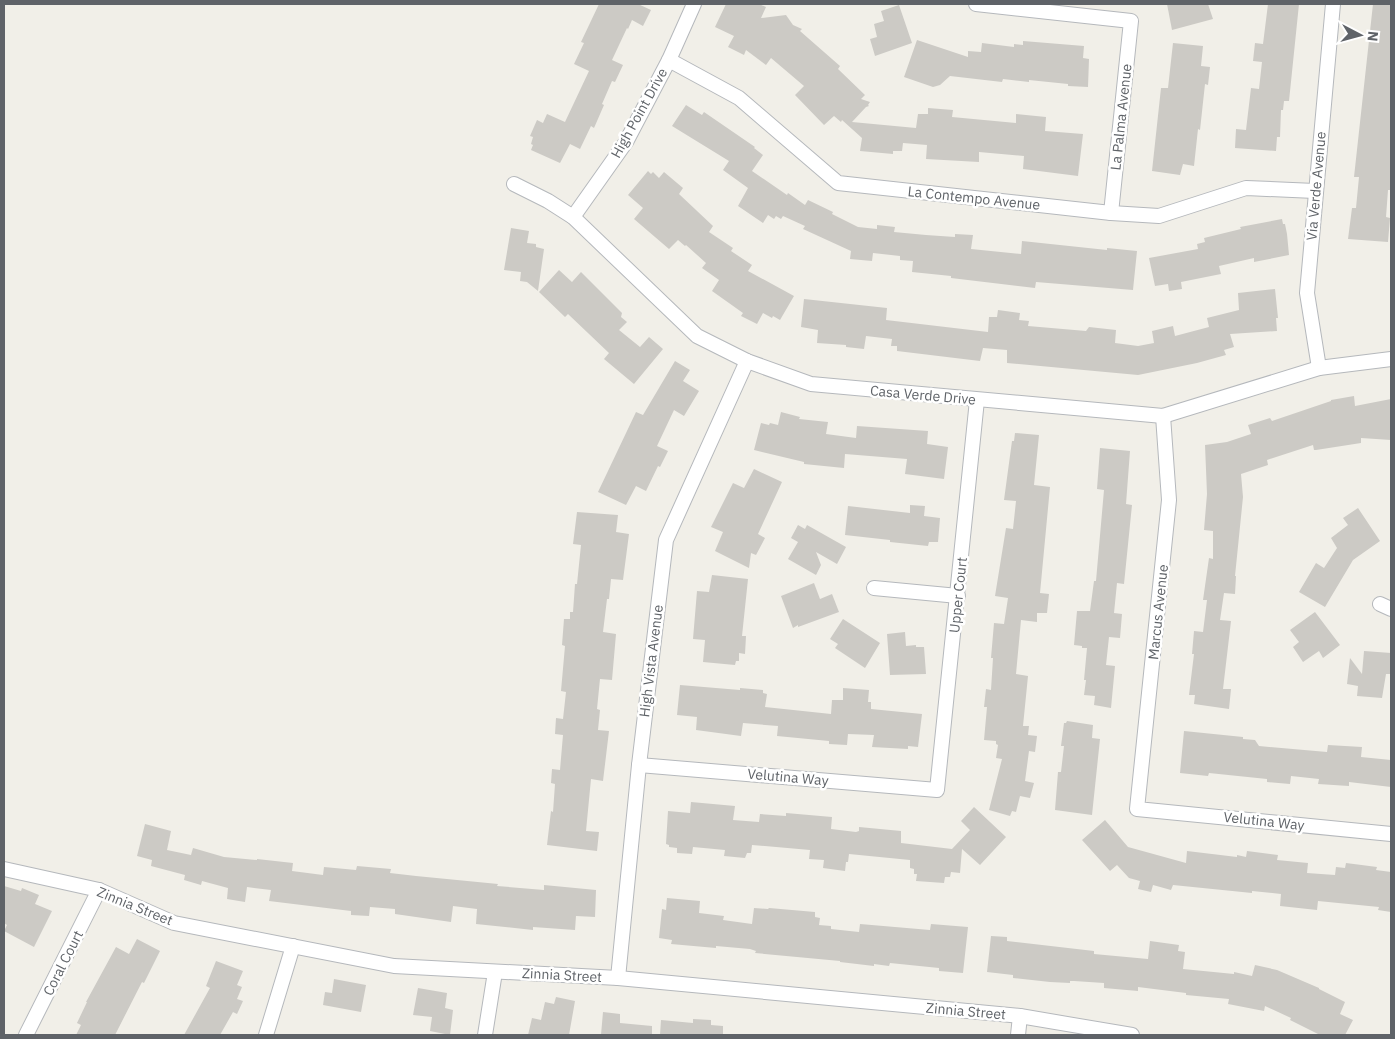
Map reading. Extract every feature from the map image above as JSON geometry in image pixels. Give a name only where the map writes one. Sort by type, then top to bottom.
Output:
[{"type":"street","name":"High Point Drive","points":[[573,217],[626,142],[669,60],[694,4]]},
{"type":"street","name":"La Palma Avenue","points":[[976,4],[1131,21],[1111,213]]},
{"type":"street","name":"Via Verde Avenue","points":[[1319,368],[1307,294],[1333,4]]},
{"type":"street","name":"La Contempo Avenue","points":[[669,60],[738,98],[838,183],[1111,213],[1159,216],[1246,188],[1315,191]]},
{"type":"street","name":"Casa Verde Drive","points":[[514,184],[548,201],[573,217],[697,336],[748,361],[811,384],[1163,416],[1319,368],[1391,359]]},
{"type":"street","name":"High Vista Avenue","points":[[618,978],[639,764],[666,540],[748,361]]},
{"type":"street","name":"Upper Court","points":[[938,790],[976,400]]},
{"type":"street","name":"Marcus Avenue","points":[[1137,809],[1170,500],[1163,416]]},
{"type":"street","points":[[874,588],[958,596]]},
{"type":"street","name":"Velutina Way","points":[[639,764],[938,790]]},
{"type":"street","name":"Velutina Way","points":[[1137,809],[1391,834]]},
{"type":"street","name":"Zinnia Street","points":[[4,869],[99,890],[174,923],[394,966],[618,978],[1020,1016],[1132,1035]]},
{"type":"street","name":"Coral Court","points":[[26,1035],[99,890]]},
{"type":"street","points":[[266,1035],[293,946]]},
{"type":"street","points":[[485,1035],[496,972]]},
{"type":"street","points":[[1018,1035],[1020,1016]]},
{"type":"building","points":[[599,4],[638,4],[651,10],[643,26],[632,20],[627,28],[612,60],[623,65],[615,82],[612,81],[594,128],[591,126],[580,149],[570,144],[560,163],[531,150],[533,137],[530,136],[537,120],[543,123],[547,114],[565,122],[589,71],[574,64],[584,43],[581,42]]},
{"type":"building","points":[[726,4],[759,4],[766,7],[761,18],[786,15],[793,25],[802,29],[800,31],[840,66],[838,69],[865,95],[861,99],[870,102],[869,106],[852,122],[916,128],[918,114],[928,114],[928,108],[953,110],[952,117],[1016,123],[1016,114],[1046,117],[1045,131],[1083,134],[1078,176],[1023,169],[1024,156],[979,152],[979,162],[926,159],[927,145],[903,143],[902,151],[893,151],[893,154],[860,151],[862,138],[842,120],[841,122],[834,116],[824,125],[795,95],[804,86],[771,58],[766,65],[746,50],[744,55],[728,47],[734,36],[715,27]]},
{"type":"building","points":[[1167,4],[1208,4],[1213,19],[1172,30]]},
{"type":"building","points":[[1268,4],[1299,4],[1289,101],[1284,101],[1283,110],[1281,110],[1280,137],[1277,137],[1276,151],[1235,148],[1236,129],[1246,130],[1251,88],[1259,89],[1262,62],[1253,61],[1255,43],[1263,44]]},
{"type":"building","points":[[1373,4],[1391,4],[1391,190],[1388,190],[1386,217],[1390,218],[1388,242],[1348,239],[1352,208],[1356,208],[1359,177],[1354,177]]},
{"type":"building","points":[[899,5],[912,43],[875,56],[870,39],[877,37],[874,24],[884,21],[881,11]]},
{"type":"building","points":[[917,40],[968,57],[968,51],[981,52],[982,43],[1014,47],[1014,44],[1023,45],[1023,41],[1084,46],[1083,58],[1089,59],[1088,87],[1029,80],[1029,82],[1003,79],[1002,82],[950,76],[940,85],[933,87],[904,77]]},
{"type":"building","points":[[1173,43],[1203,46],[1201,66],[1210,67],[1208,85],[1205,84],[1194,166],[1183,164],[1180,175],[1152,171],[1161,88],[1168,88]]},
{"type":"building","points":[[686,105],[702,115],[704,112],[755,147],[763,155],[752,171],[805,205],[808,200],[858,227],[877,229],[877,225],[895,227],[894,232],[955,237],[955,234],[973,235],[971,249],[1021,254],[1022,241],[1107,250],[1107,248],[1137,251],[1133,290],[1036,282],[1035,288],[912,272],[913,261],[900,260],[900,256],[873,253],[872,261],[850,259],[851,251],[803,229],[805,226],[783,216],[781,219],[776,216],[774,219],[768,215],[763,223],[738,206],[748,188],[723,170],[729,161],[672,126]]},
{"type":"building","points":[[648,171],[651,174],[653,172],[659,178],[664,172],[683,188],[679,194],[713,226],[709,232],[733,248],[731,251],[752,265],[748,271],[794,296],[780,320],[763,313],[757,324],[741,316],[743,313],[712,291],[719,280],[702,268],[706,263],[678,240],[669,249],[634,219],[643,208],[628,195]]},
{"type":"building","points":[[1282,219],[1287,234],[1289,255],[1254,262],[1254,258],[1219,266],[1221,274],[1181,282],[1182,289],[1169,291],[1168,284],[1155,286],[1149,258],[1198,249],[1197,244],[1205,242],[1204,238],[1241,229],[1240,227]]},
{"type":"building","points":[[511,228],[529,231],[527,243],[536,244],[536,247],[544,249],[538,291],[527,282],[520,281],[521,272],[504,270]]},
{"type":"building","points":[[559,270],[572,282],[581,272],[622,313],[621,317],[627,322],[619,330],[640,347],[649,337],[663,349],[634,384],[604,359],[609,353],[568,314],[565,317],[539,292]]},
{"type":"building","points":[[1275,289],[1278,318],[1276,318],[1277,331],[1230,334],[1234,347],[1224,350],[1226,355],[1138,375],[1007,363],[1007,350],[983,348],[980,361],[897,351],[897,346],[891,346],[892,339],[866,336],[864,349],[846,347],[846,345],[817,343],[818,330],[801,327],[804,299],[887,308],[886,320],[988,332],[989,317],[997,317],[998,310],[1020,313],[1019,320],[1029,321],[1028,326],[1086,331],[1089,327],[1116,330],[1115,343],[1138,346],[1154,343],[1152,331],[1173,326],[1175,336],[1209,327],[1207,318],[1239,310],[1238,293]]},
{"type":"building","points":[[675,361],[690,370],[683,381],[699,391],[684,416],[674,410],[657,446],[668,451],[660,467],[658,466],[646,491],[636,486],[626,505],[598,492],[636,412],[643,415]]},
{"type":"building","points":[[1354,396],[1355,406],[1391,399],[1391,440],[1361,438],[1361,443],[1316,450],[1314,450],[1313,445],[1267,460],[1268,465],[1241,474],[1243,497],[1235,594],[1224,593],[1220,620],[1231,621],[1223,689],[1231,689],[1229,709],[1194,704],[1195,695],[1189,695],[1194,654],[1192,654],[1194,631],[1203,632],[1207,600],[1203,600],[1209,558],[1213,559],[1213,531],[1204,530],[1207,494],[1205,445],[1227,442],[1251,434],[1248,425],[1270,418],[1272,421],[1331,400]]},
{"type":"building","points":[[781,412],[800,417],[799,419],[828,422],[826,434],[856,438],[857,426],[928,431],[927,444],[948,447],[944,479],[905,474],[907,459],[845,454],[844,468],[804,464],[804,462],[754,450],[761,423],[778,425]]},
{"type":"building","points":[[1015,433],[1039,435],[1034,485],[1050,487],[1040,593],[1049,594],[1047,613],[1037,613],[1037,622],[1021,620],[1016,674],[1028,676],[1023,726],[1029,726],[1028,735],[1037,736],[1035,752],[1029,751],[1025,781],[1034,783],[1030,798],[1020,796],[1016,812],[1012,811],[1010,816],[989,810],[1002,759],[996,758],[998,745],[996,741],[984,740],[987,707],[984,707],[986,689],[991,690],[994,623],[1004,624],[1008,598],[995,596],[1006,528],[1013,529],[1016,501],[1004,500],[1012,441],[1014,441]]},
{"type":"building","points":[[1100,448],[1130,451],[1126,504],[1132,505],[1124,584],[1117,583],[1114,613],[1122,614],[1120,638],[1109,637],[1106,665],[1115,666],[1111,708],[1094,705],[1095,696],[1084,695],[1087,648],[1074,645],[1077,611],[1090,611],[1094,581],[1096,581],[1104,490],[1097,489]]},
{"type":"building","points":[[754,469],[782,482],[758,534],[765,538],[756,555],[751,553],[749,568],[715,551],[723,532],[711,527],[733,483],[744,488]]},
{"type":"building","points":[[910,505],[925,506],[924,516],[940,518],[938,542],[929,542],[928,546],[845,535],[848,506],[910,513]]},
{"type":"building","points":[[1358,508],[1380,541],[1353,560],[1325,607],[1299,592],[1316,563],[1324,568],[1337,548],[1331,538],[1348,525],[1343,518]]},
{"type":"building","points":[[577,512],[618,515],[616,532],[629,534],[623,580],[611,579],[603,632],[616,634],[612,680],[600,679],[597,709],[600,710],[598,730],[609,731],[603,781],[591,779],[586,831],[599,832],[597,851],[547,845],[551,811],[553,812],[555,784],[551,783],[552,769],[560,770],[563,735],[555,734],[556,718],[563,719],[566,692],[561,691],[565,646],[562,645],[564,619],[570,619],[570,612],[573,612],[581,545],[573,544]]},
{"type":"building","points":[[798,525],[805,529],[807,525],[846,547],[837,564],[816,552],[821,565],[816,575],[788,559],[798,542],[791,538]]},
{"type":"building","points":[[712,575],[748,579],[742,636],[746,636],[745,654],[739,653],[739,661],[736,661],[735,665],[703,662],[705,640],[693,639],[697,591],[709,592]]},
{"type":"building","points":[[814,583],[820,599],[832,594],[839,612],[793,628],[781,596]]},
{"type":"building","points":[[1315,612],[1340,645],[1323,658],[1319,651],[1303,662],[1293,647],[1299,642],[1290,630]]},
{"type":"building","points":[[843,619],[880,643],[865,668],[835,648],[838,644],[830,639]]},
{"type":"building","points":[[905,632],[906,646],[916,645],[916,647],[924,647],[926,674],[890,675],[887,634]]},
{"type":"building","points":[[1364,651],[1391,653],[1391,674],[1386,674],[1382,698],[1357,696],[1358,686],[1347,684],[1350,658],[1362,674]]},
{"type":"building","points":[[680,685],[763,690],[763,693],[767,694],[765,707],[831,714],[832,700],[843,700],[843,688],[869,690],[868,702],[871,702],[871,709],[922,714],[918,747],[908,746],[908,749],[872,747],[874,735],[848,734],[847,745],[829,744],[829,741],[777,736],[778,726],[743,723],[741,736],[696,730],[697,717],[677,715]]},
{"type":"building","points":[[1067,721],[1093,725],[1092,738],[1100,739],[1092,815],[1055,810],[1058,772],[1061,772],[1064,746],[1061,746],[1064,723]]},
{"type":"building","points":[[1184,731],[1243,737],[1243,739],[1255,740],[1259,746],[1327,752],[1328,745],[1362,747],[1361,757],[1391,760],[1391,787],[1349,782],[1349,786],[1318,784],[1319,779],[1291,776],[1290,784],[1267,782],[1267,779],[1209,773],[1208,776],[1180,773]]},
{"type":"building","points":[[691,802],[735,806],[733,820],[759,822],[760,814],[786,816],[786,813],[832,817],[831,829],[856,832],[859,831],[859,827],[901,831],[901,843],[952,849],[970,830],[961,821],[974,807],[1006,837],[980,865],[962,849],[960,873],[951,872],[950,877],[945,877],[944,883],[916,881],[917,874],[914,874],[914,869],[910,868],[910,860],[849,854],[845,871],[823,868],[824,860],[809,859],[810,850],[752,845],[751,853],[747,853],[745,858],[724,856],[725,850],[693,847],[692,854],[677,853],[677,848],[669,847],[666,844],[668,811],[690,813]]},
{"type":"building","points":[[1105,820],[1128,847],[1186,863],[1187,851],[1246,857],[1247,851],[1278,855],[1277,860],[1308,863],[1307,873],[1335,875],[1336,867],[1345,868],[1346,863],[1377,867],[1376,870],[1391,872],[1391,912],[1378,910],[1379,907],[1318,901],[1317,910],[1280,906],[1281,894],[1252,891],[1252,893],[1173,885],[1171,890],[1153,885],[1151,892],[1138,889],[1140,881],[1129,878],[1117,865],[1110,871],[1082,840]]},
{"type":"building","points":[[145,824],[171,831],[167,850],[191,855],[193,848],[224,857],[293,863],[292,871],[323,875],[324,867],[356,870],[357,866],[391,869],[390,873],[498,884],[497,886],[544,890],[544,885],[596,890],[595,917],[576,916],[575,930],[533,927],[533,930],[476,924],[477,909],[453,906],[451,922],[395,914],[395,909],[370,907],[369,916],[351,915],[351,911],[269,901],[271,890],[247,887],[245,902],[227,899],[228,888],[202,881],[201,885],[184,880],[185,875],[151,866],[152,860],[137,856]]},
{"type":"building","points":[[4,886],[21,891],[22,888],[39,895],[35,904],[52,911],[34,947],[4,931],[7,925],[4,923]]},
{"type":"building","points":[[667,898],[700,901],[699,913],[724,916],[723,920],[752,924],[754,908],[769,908],[815,912],[815,917],[820,918],[819,925],[831,926],[831,929],[859,932],[860,924],[930,930],[931,924],[968,927],[963,973],[939,971],[939,968],[890,963],[889,966],[874,964],[874,966],[755,953],[756,951],[750,949],[671,944],[672,940],[659,938],[662,909],[666,910]]},
{"type":"building","points":[[991,936],[1007,937],[1007,941],[1094,951],[1094,954],[1148,959],[1150,941],[1179,945],[1178,951],[1185,952],[1183,969],[1234,974],[1234,972],[1252,976],[1255,965],[1277,970],[1319,988],[1345,1002],[1340,1014],[1353,1020],[1345,1035],[1320,1035],[1290,1020],[1291,1018],[1265,1006],[1264,1011],[1228,1004],[1229,999],[1186,995],[1186,993],[1138,987],[1138,991],[1104,988],[1104,983],[1050,982],[1013,978],[1013,975],[987,972]]},
{"type":"building","points":[[137,939],[160,951],[115,1035],[76,1035],[81,1025],[77,1023],[86,1002],[116,947],[129,954]]},
{"type":"building","points":[[216,961],[243,971],[237,985],[242,987],[237,999],[243,1001],[237,1014],[233,1012],[220,1035],[184,1035],[210,988],[206,986]]},
{"type":"building","points":[[334,979],[366,985],[361,1012],[323,1005],[325,992],[332,993]]},
{"type":"building","points":[[418,988],[447,993],[445,1008],[453,1010],[450,1035],[430,1031],[432,1017],[413,1015]]},
{"type":"building","points":[[556,997],[575,1001],[569,1035],[528,1035],[532,1018],[541,1020],[545,1002],[554,1004]]},
{"type":"building","points":[[603,1012],[620,1014],[620,1023],[652,1026],[652,1035],[601,1035]]},
{"type":"building","points":[[693,1019],[711,1020],[711,1025],[723,1026],[723,1035],[660,1035],[661,1020],[693,1023]]}]
